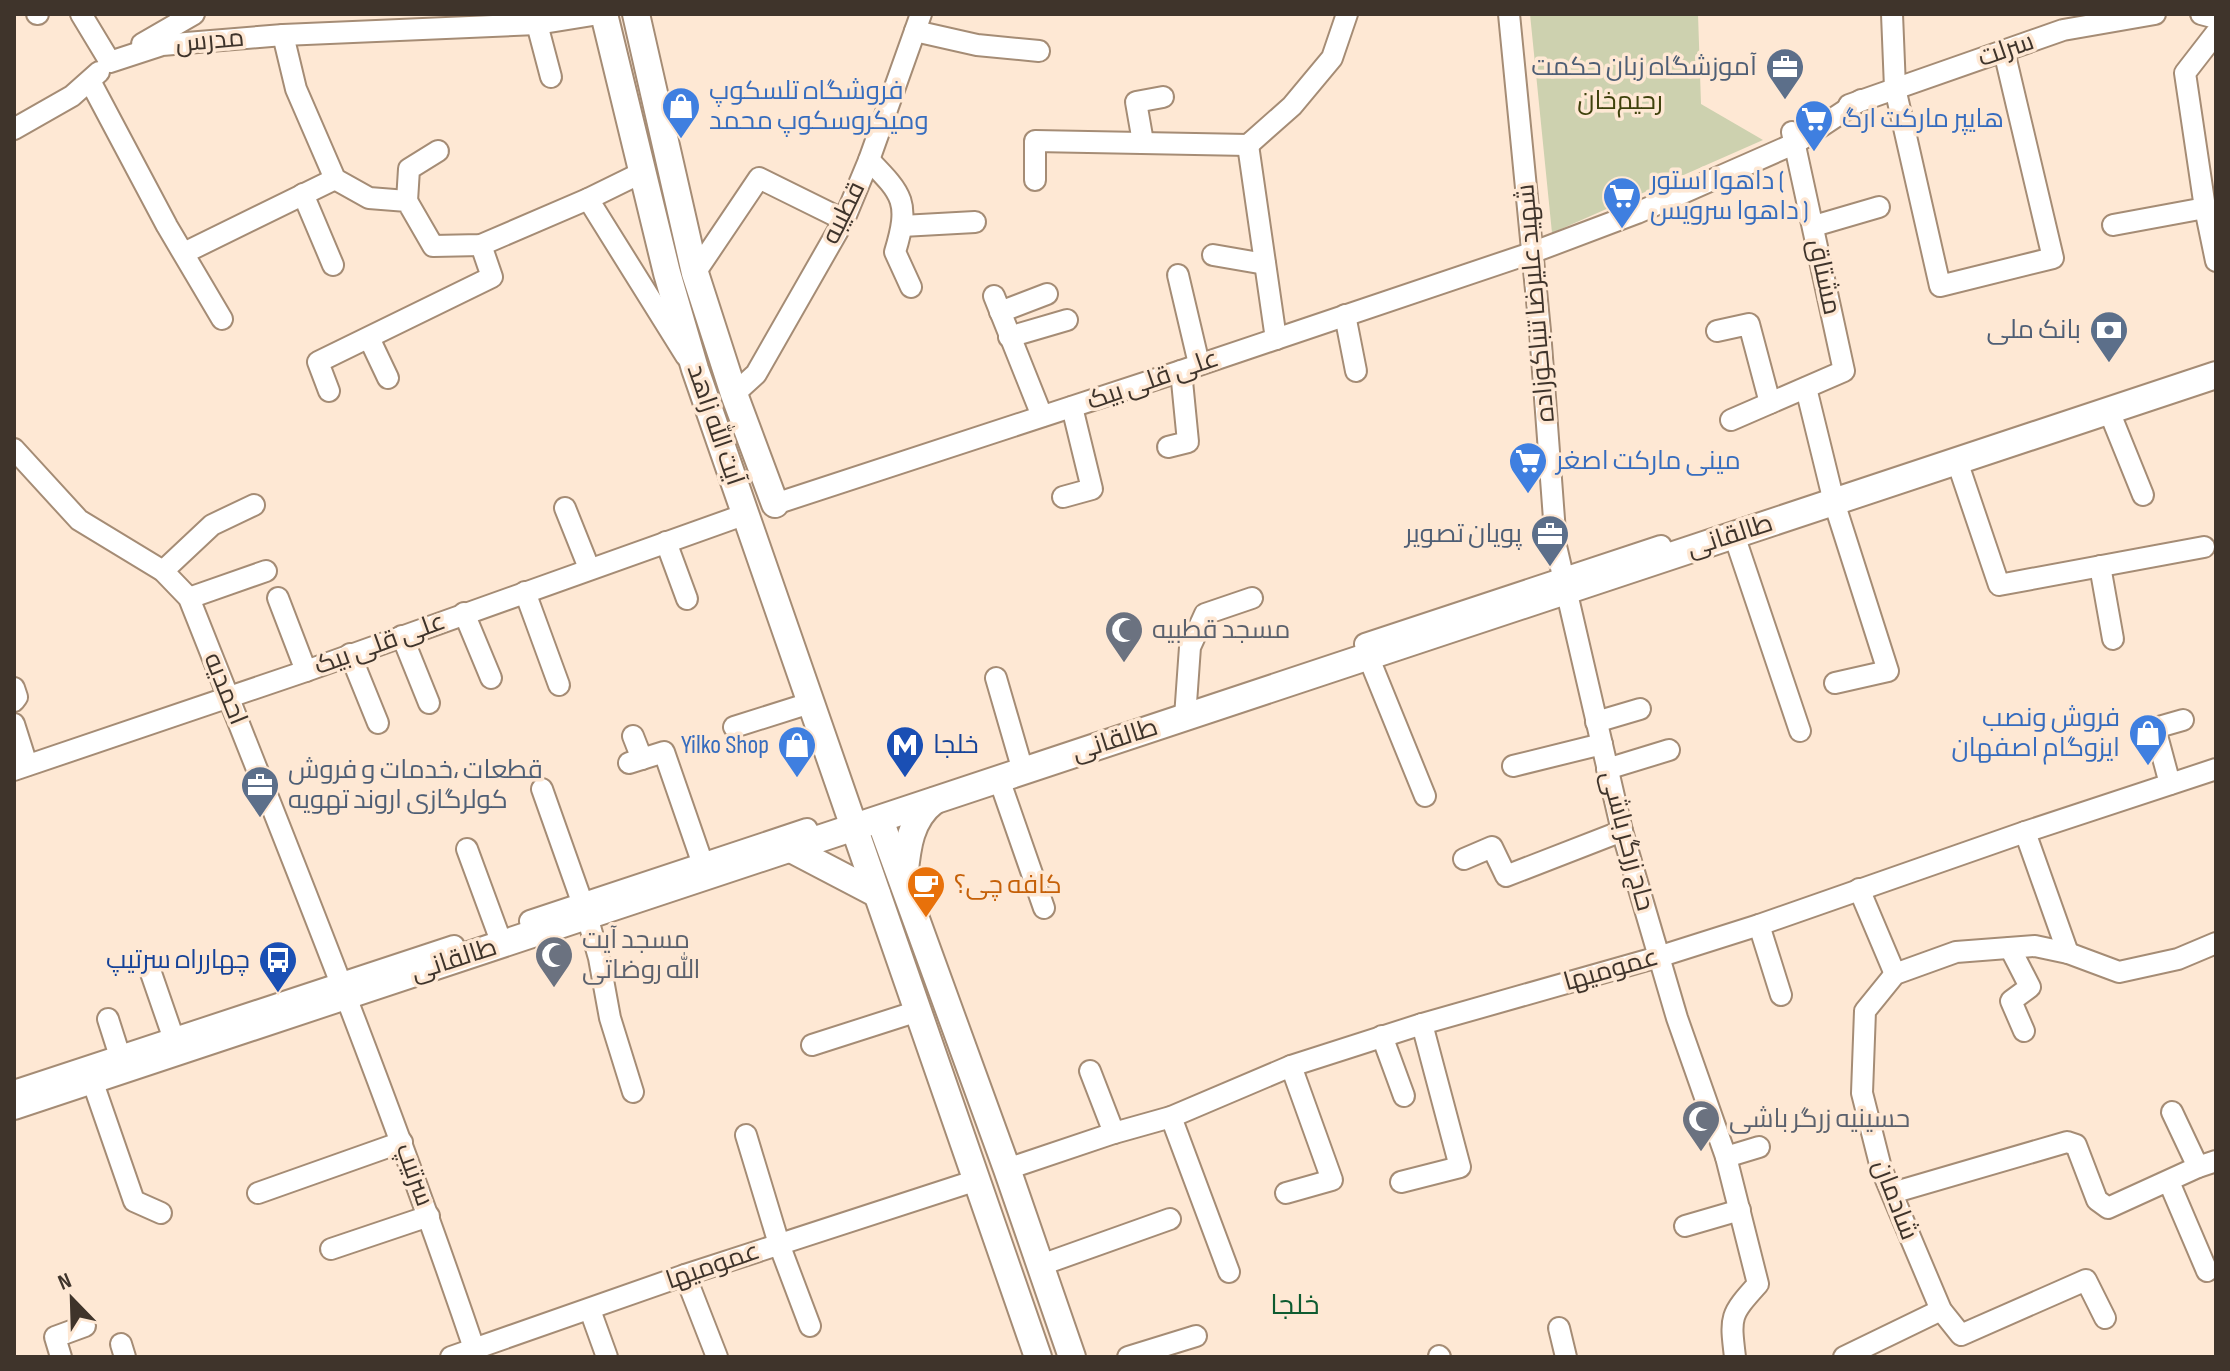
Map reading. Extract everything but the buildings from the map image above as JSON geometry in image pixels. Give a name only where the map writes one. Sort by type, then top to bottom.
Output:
[{"type":"main road","name":"آیت الله زاهد","points":[[602,14],[667,273],[695,369],[851,823]]},
{"type":"main road","name":"آیت الله زاهد","points":[[636,14],[695,273],[734,394],[775,504]]},
{"type":"main road","name":"طالقانی","points":[[14,1106],[92,1080],[122,1063],[705,869],[791,849],[851,823],[880,820],[1186,711],[1368,656],[1564,584],[1734,535],[1832,497],[1957,461],[2216,375]]},
{"type":"main road","points":[[904,883],[911,833],[921,811],[934,801]]},
{"type":"main road","points":[[880,820],[1072,1357]]},
{"type":"main road","points":[[851,823],[1037,1356]]},
{"type":"main road","points":[[791,849],[877,894]]},
{"type":"main road","points":[[888,923],[913,914]]},
{"type":"street","points":[[81,14],[110,62]]},
{"type":"street","points":[[14,128],[72,96],[110,62],[194,14]]},
{"type":"street","name":"مدرس","points":[[110,62],[162,45],[283,35],[537,24],[602,14]]},
{"type":"street","points":[[1035,180],[1035,141],[1248,145],[1292,106],[1332,58],[1347,14]]},
{"type":"street","name":"شهید علیرضا تنباکوزاده","points":[[1509,14],[1556,546],[1564,584]]},
{"type":"street","points":[[1892,14],[1895,88],[1940,286],[2053,258],[2004,51]]},
{"type":"street","name":"سرلت","points":[[1531,253],[1637,213],[1748,165],[1861,100],[2004,51],[2063,22],[2155,14]]},
{"type":"street","points":[[2201,14],[2216,18]]},
{"type":"street","points":[[918,22],[977,45],[1039,51]]},
{"type":"street","name":"قطیبه","points":[[734,394],[756,374],[844,220],[869,160],[918,22]]},
{"type":"street","points":[[537,24],[551,77]]},
{"type":"street","points":[[2216,33],[2185,73],[2216,261]]},
{"type":"street","points":[[283,35],[296,89],[335,179],[369,198],[407,201]]},
{"type":"street","points":[[90,81],[222,319]]},
{"type":"street","points":[[1143,142],[1136,102],[1163,97]]},
{"type":"street","name":"مشتاق","points":[[1794,138],[1844,371],[1806,388]]},
{"type":"street","points":[[1248,145],[1276,339]]},
{"type":"street","points":[[438,151],[409,169],[407,201],[433,246],[481,245],[643,172]]},
{"type":"street","points":[[869,160],[899,191],[902,226],[895,252],[911,287]]},
{"type":"street","points":[[695,273],[759,178],[844,220]]},
{"type":"street","points":[[184,253],[335,179]]},
{"type":"street","points":[[303,194],[333,265]]},
{"type":"street","points":[[588,199],[695,369]]},
{"type":"street","points":[[1814,226],[1879,207]]},
{"type":"street","points":[[2113,225],[2205,208]]},
{"type":"street","points":[[902,226],[975,222]]},
{"type":"street","points":[[329,391],[318,362],[492,277],[481,245]]},
{"type":"street","name":"علی قلی بیک","points":[[775,504],[1531,253]]},
{"type":"street","points":[[1213,255],[1265,264]]},
{"type":"street","points":[[1168,447],[1188,442],[1190,368],[1178,275]]},
{"type":"street","points":[[1042,416],[997,304],[1047,294]]},
{"type":"street","points":[[1345,315],[1356,371]]},
{"type":"street","points":[[1009,337],[1067,320]]},
{"type":"street","points":[[1717,331],[1749,324],[1770,403]]},
{"type":"street","points":[[369,338],[388,378]]},
{"type":"street","name":"طالقانی","points":[[1186,711],[1832,497],[2216,363]]},
{"type":"street","points":[[1731,420],[1806,388],[1832,497],[1888,671],[1835,683]]},
{"type":"street","points":[[1063,497],[1092,489],[1072,407]]},
{"type":"street","points":[[2109,411],[2143,495]]},
{"type":"street","name":"احمدیه","points":[[14,449],[79,520],[163,571],[189,598],[344,989]]},
{"type":"street","points":[[1957,461],[1999,585],[2204,547]]},
{"type":"street","points":[[163,571],[212,525],[254,505]]},
{"type":"street","points":[[565,508],[589,568]]},
{"type":"street","name":"علی قلی بیک","points":[[21,767],[306,671],[746,514]]},
{"type":"street","points":[[1734,535],[1800,731]]},
{"type":"street","points":[[666,542],[687,599]]},
{"type":"street","points":[[2100,566],[2113,639]]},
{"type":"street","points":[[189,598],[266,571]]},
{"type":"street","name":"حاج زرگر باشی","points":[[1564,584],[1622,831],[1658,957],[1726,1157],[1758,1284],[1735,1309],[1731,1324],[1735,1357]]},
{"type":"street","points":[[525,592],[559,685]]},
{"type":"street","points":[[278,598],[306,671]]},
{"type":"street","points":[[1186,711],[1190,647],[1205,614],[1252,598]]},
{"type":"street","points":[[464,613],[491,678]]},
{"type":"street","points":[[402,636],[429,703]]},
{"type":"street","points":[[350,654],[378,723]]},
{"type":"street","points":[[1368,656],[1425,796]]},
{"type":"street","points":[[996,678],[1044,908]]},
{"type":"street","points":[[14,688],[17,697],[14,701]]},
{"type":"street","points":[[734,727],[810,703]]},
{"type":"street","points":[[1596,722],[1640,709]]},
{"type":"street","points":[[2170,784],[2155,728],[2183,720]]},
{"type":"street","points":[[14,724],[21,767]]},
{"type":"street","points":[[633,736],[635,761],[664,752],[705,869]]},
{"type":"street","points":[[1513,766],[1602,744]]},
{"type":"street","points":[[1607,769],[1669,750]]},
{"type":"street","name":"عمومیها","points":[[1007,1169],[1171,1117],[1291,1066],[1382,1036],[1759,925],[2216,769]]},
{"type":"street","name":"طالقانی","points":[[705,869],[1014,770]]},
{"type":"street","points":[[542,789],[585,909],[599,958],[610,1018],[633,1092]]},
{"type":"street","points":[[1464,859],[1492,847],[1506,876],[1622,831]]},
{"type":"street","points":[[2025,832],[2068,953]]},
{"type":"street","points":[[467,849],[500,938]]},
{"type":"street","points":[[1859,889],[1895,974],[1956,952],[2035,946],[2068,953],[2119,972],[2178,959],[2216,943]]},
{"type":"street","points":[[1759,925],[1781,995]]},
{"type":"street","points":[[2010,948],[2030,987],[2011,1001],[2024,1031]]},
{"type":"street","points":[[151,973],[176,1045]]},
{"type":"street","name":"شادمان","points":[[1895,974],[1865,1011],[1862,1093],[1881,1168],[1941,1310]]},
{"type":"street","name":"سرتیپ","points":[[344,989],[429,1216],[476,1353]]},
{"type":"street","points":[[812,1045],[918,1011]]},
{"type":"street","points":[[108,1019],[122,1063]]},
{"type":"street","points":[[1401,1182],[1460,1167],[1422,1024]]},
{"type":"street","points":[[1382,1036],[1404,1096]]},
{"type":"street","name":"طالقانی","points":[[14,1091],[122,1063]]},
{"type":"street","points":[[1286,1193],[1332,1180],[1291,1066]]},
{"type":"street","points":[[1090,1071],[1114,1133]]},
{"type":"street","points":[[92,1080],[134,1201],[161,1213]]},
{"type":"street","points":[[1892,1193],[2067,1142],[2076,1145],[2097,1200],[2108,1208],[2207,1164],[2172,1112]]},
{"type":"street","points":[[1171,1117],[1229,1272]]},
{"type":"street","points":[[746,1135],[779,1244],[810,1326]]},
{"type":"street","points":[[258,1193],[402,1142]]},
{"type":"street","points":[[1726,1157],[1759,1147]]},
{"type":"street","name":"عمومیها","points":[[451,1357],[476,1353],[685,1275],[977,1180]]},
{"type":"street","points":[[2169,1182],[2207,1271]]},
{"type":"street","points":[[1685,1226],[1740,1210]]},
{"type":"street","points":[[331,1249],[429,1216]]},
{"type":"street","points":[[1041,1265],[1170,1219]]},
{"type":"street","points":[[685,1275],[717,1357]]},
{"type":"street","points":[[1844,1357],[1941,1310],[1961,1335],[2086,1280],[2105,1318]]},
{"type":"street","points":[[590,1310],[607,1357]]},
{"type":"street","points":[[61,1357],[55,1337],[85,1326]]},
{"type":"street","points":[[1559,1328],[1566,1357]]},
{"type":"street","points":[[1128,1357],[1196,1336]]},
{"type":"green space","name":"رحیم‌خان","points":[[1530,14],[1698,14],[1701,104],[1763,140],[1552,233]]},
{"type":"place","name":"آموزشگاه زبان حکمت","points":[[1785,101]]},
{"type":"place","name":"فروشگاه تلسکوپ ومیکروسکوپ محمد","points":[[681,140]]},
{"type":"place","name":"هایپر مارکت ارگ","points":[[1814,153]]},
{"type":"place","name":"داهوا استور ( داهوا سرویس )","points":[[1622,230]]},
{"type":"place","name":"بانک ملی","points":[[2109,364]]},
{"type":"place","name":"مینی مارکت اصغر","points":[[1528,495]]},
{"type":"place","name":"پویان تصویر","points":[[1550,568]]},
{"type":"place","name":"مسجد قطبیه","points":[[1124,664]]},
{"type":"place","name":"فروش ونصب ایزوگام اصفهان","points":[[2148,767]]},
{"type":"place","name":"Yilko Shop","points":[[797,779]]},
{"type":"place","name":"خلجا","points":[[905,779]]},
{"type":"place","name":"قطعات ،خدمات و فروش کولرگازی اروند تهویه","points":[[260,819]]},
{"type":"place","name":"کافه چی؟","points":[[926,919]]},
{"type":"place","name":"مسجد آیت الله روضاتی","points":[[554,989]]},
{"type":"place","name":"چهارراه سرتیپ","points":[[278,994]]},
{"type":"place","name":"حسینیه زرگر باشی","points":[[1701,1153]]},
{"type":"district","name":"خلجا","points":[[1295,1305]]}]
